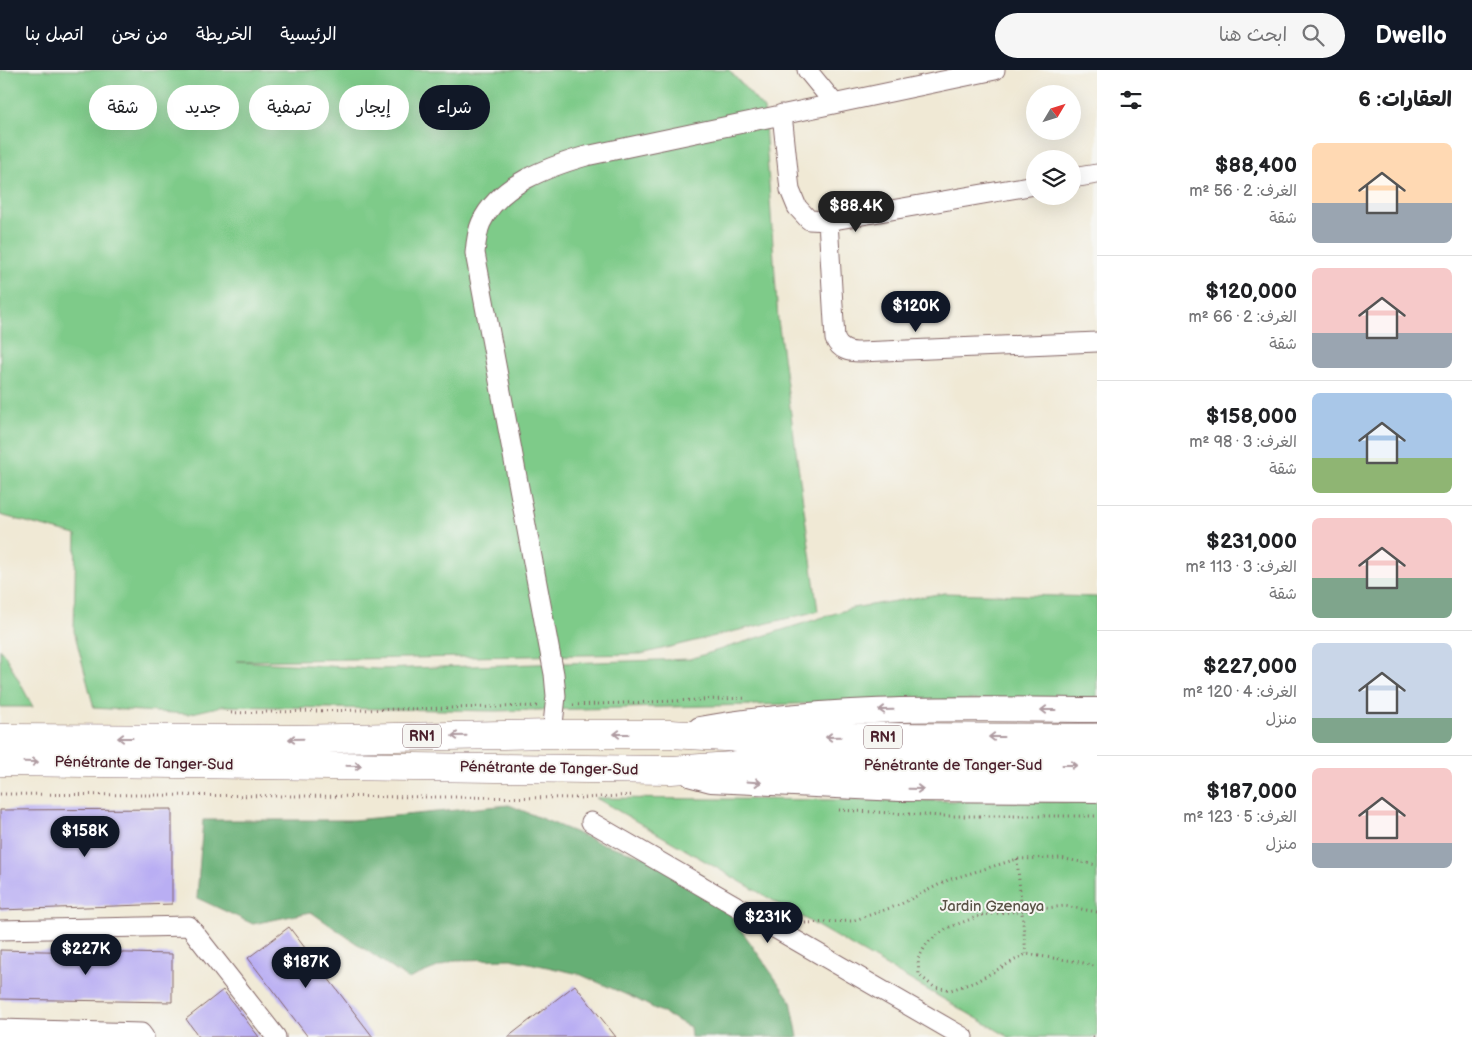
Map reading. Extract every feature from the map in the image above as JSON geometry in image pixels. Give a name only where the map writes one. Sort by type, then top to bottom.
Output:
[{"type":"highway","name":"Pénétrante de Tanger-Sud","points":[[0,762],[58,750],[174,738],[287,739],[552,734],[670,734],[770,739],[880,737],[1097,738]]},
{"type":"highway","name":"Pénétrante de Tanger-Sud","points":[[0,738],[58,750],[182,764],[671,770],[762,764],[1097,764]]},
{"type":"street","points":[[807,70],[834,103]]},
{"type":"street","points":[[552,734],[556,696],[554,674],[477,267],[476,238],[480,224],[494,202],[524,181],[566,162],[586,156],[995,70]]},
{"type":"street","points":[[782,114],[790,190],[797,207],[809,220],[828,221],[1026,187]]},
{"type":"street","points":[[1081,177],[1097,174]]},
{"type":"street","points":[[828,221],[834,339],[837,345],[844,350],[860,352],[1097,342]]},
{"type":"street","points":[[670,734],[769,718],[868,710],[1097,710]]},
{"type":"street","points":[[671,770],[711,780],[773,784],[964,790],[1097,790]]},
{"type":"street","points":[[591,822],[963,1037]]},
{"type":"street","points":[[0,930],[189,926],[276,1037]]},
{"type":"street","points":[[0,1029],[141,1033],[144,1037]]},
{"type":"path","points":[[224,713],[555,706],[752,697]]},
{"type":"path","points":[[0,794],[574,798],[642,795]]},
{"type":"path","points":[[832,809],[942,816],[1097,816]]},
{"type":"path","points":[[797,924],[852,921],[899,905],[948,880],[1017,860],[1060,858],[1097,865]]},
{"type":"path","points":[[1017,860],[1026,954]]},
{"type":"path","points":[[1097,912],[1065,906],[982,915],[947,928],[927,943],[918,959],[919,975],[934,987],[951,990],[974,982],[1026,954],[1080,962],[1097,967]]},
{"type":"path","points":[[1093,1037],[1097,1034]]},
{"type":"green space","points":[[0,70],[729,70],[764,109],[778,320],[818,611],[641,654],[237,661],[379,669],[690,659],[852,608],[945,593],[1097,597],[1097,697],[495,711],[222,706],[188,714],[94,708],[74,631],[76,535],[0,515]]},
{"type":"green space","points":[[0,649],[5,655],[33,707],[0,707]]},
{"type":"green space","name":"Jardin Gzenaya","points":[[596,798],[1097,802],[1097,1037],[1009,1037]]},
{"type":"green space","points":[[509,805],[603,844],[702,874],[791,1001],[798,1037],[691,1037],[690,1027],[636,999],[579,974],[511,959],[455,960],[408,979],[311,912],[253,924],[197,898],[203,820],[353,820]]},
{"type":"building","points":[[172,809],[172,904],[0,910],[0,810]]},
{"type":"building","points":[[289,927],[373,1037],[308,1037],[248,958]]},
{"type":"building","points":[[0,950],[172,954],[172,1002],[0,999]]},
{"type":"building","points":[[575,985],[616,1037],[508,1037]]},
{"type":"building","points":[[223,990],[259,1037],[199,1037],[186,1019]]}]
